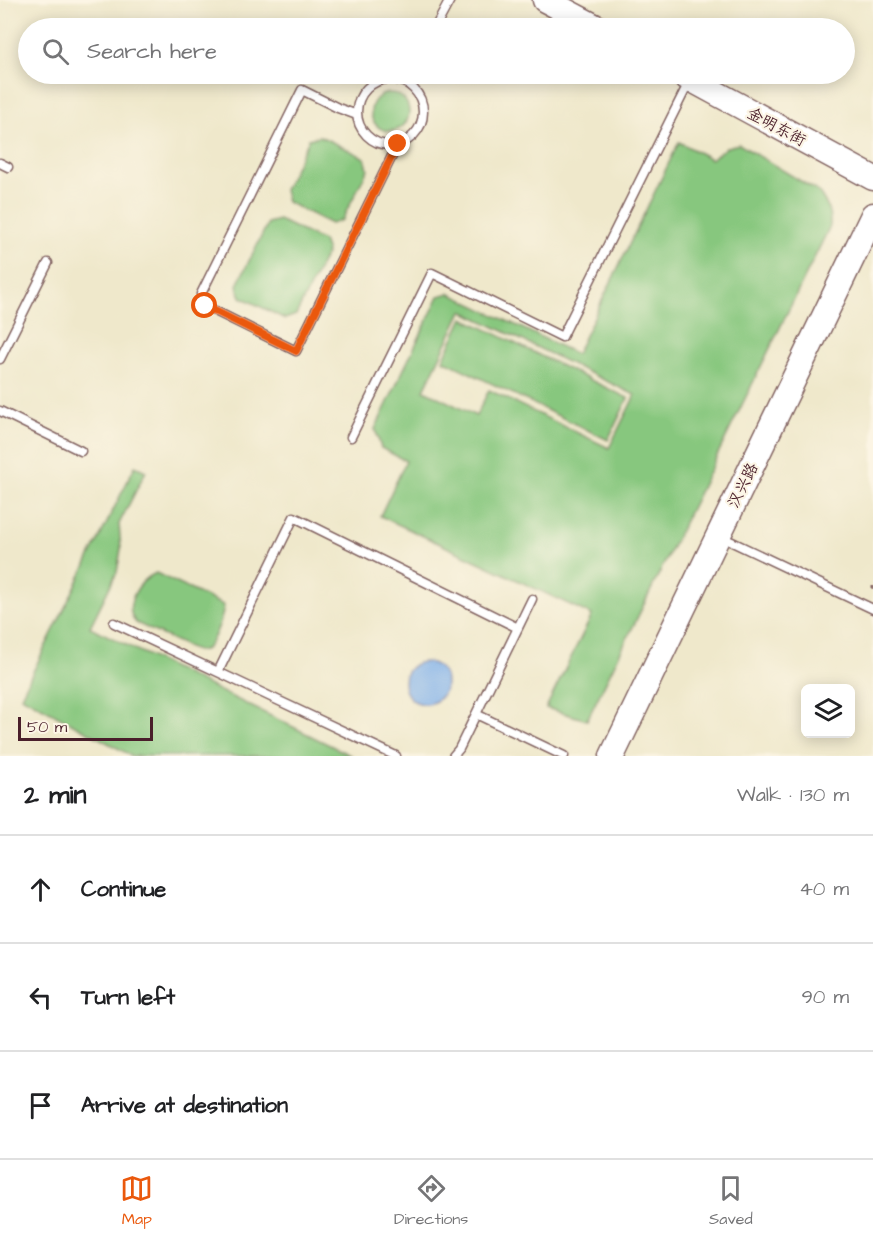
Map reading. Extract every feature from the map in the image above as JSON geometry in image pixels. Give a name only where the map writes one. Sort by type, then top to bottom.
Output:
[{"type":"street","points":[[545,0],[579,18]]},
{"type":"street","name":"金明东街","points":[[701,84],[873,178]]},
{"type":"street","name":"汉兴路","points":[[612,756],[873,215]]},
{"type":"street","name":"汉兴路","points":[[627,756],[873,247]]},
{"type":"lane","points":[[440,18],[450,0]]},
{"type":"lane","points":[[375,84],[369,87],[359,102],[357,115],[361,128],[374,141],[384,144],[398,144],[412,137],[422,119],[420,100],[407,84]]},
{"type":"lane","points":[[351,437],[432,273],[562,338],[682,84]]},
{"type":"lane","points":[[357,115],[302,90],[201,294],[205,306],[296,351],[398,144]]},
{"type":"lane","points":[[0,359],[48,263]]},
{"type":"lane","points":[[0,335],[10,339]]},
{"type":"lane","points":[[0,411],[81,451]]},
{"type":"lane","points":[[218,672],[294,517],[518,628]]},
{"type":"lane","points":[[730,541],[873,609]]},
{"type":"lane","points":[[453,756],[532,599]]},
{"type":"lane","points":[[114,623],[396,756]]},
{"type":"lane","points":[[476,714],[564,756]]},
{"type":"green space","points":[[390,93],[404,98],[409,112],[404,126],[390,131],[376,126],[371,112],[376,98]]},
{"type":"green space","points":[[320,136],[365,158],[368,169],[342,220],[331,224],[287,202],[284,190],[309,139]]},
{"type":"green space","points":[[679,142],[711,159],[727,147],[739,144],[819,192],[828,208],[830,226],[587,720],[546,708],[592,615],[380,516],[406,461],[381,448],[375,429],[439,296],[449,293],[576,354]],"holes":[[[462,311],[635,395],[609,448],[489,390],[476,416],[424,390]]]},
{"type":"green space","points":[[279,220],[323,241],[327,252],[296,315],[285,319],[241,297],[237,285],[268,223]]},
{"type":"green space","points":[[463,318],[628,398],[608,440],[443,360]]},
{"type":"green space","points":[[135,466],[146,471],[119,524],[121,549],[117,572],[90,627],[352,756],[132,756],[21,696]]},
{"type":"green space","points":[[156,573],[223,605],[218,628],[206,649],[197,651],[136,623],[132,616],[131,602],[143,582]]},
{"type":"water","points":[[425,662],[440,668],[446,683],[440,698],[425,704],[410,698],[404,683],[410,668]]},
{"type":"route","points":[[205,306],[296,351],[398,144]]}]
